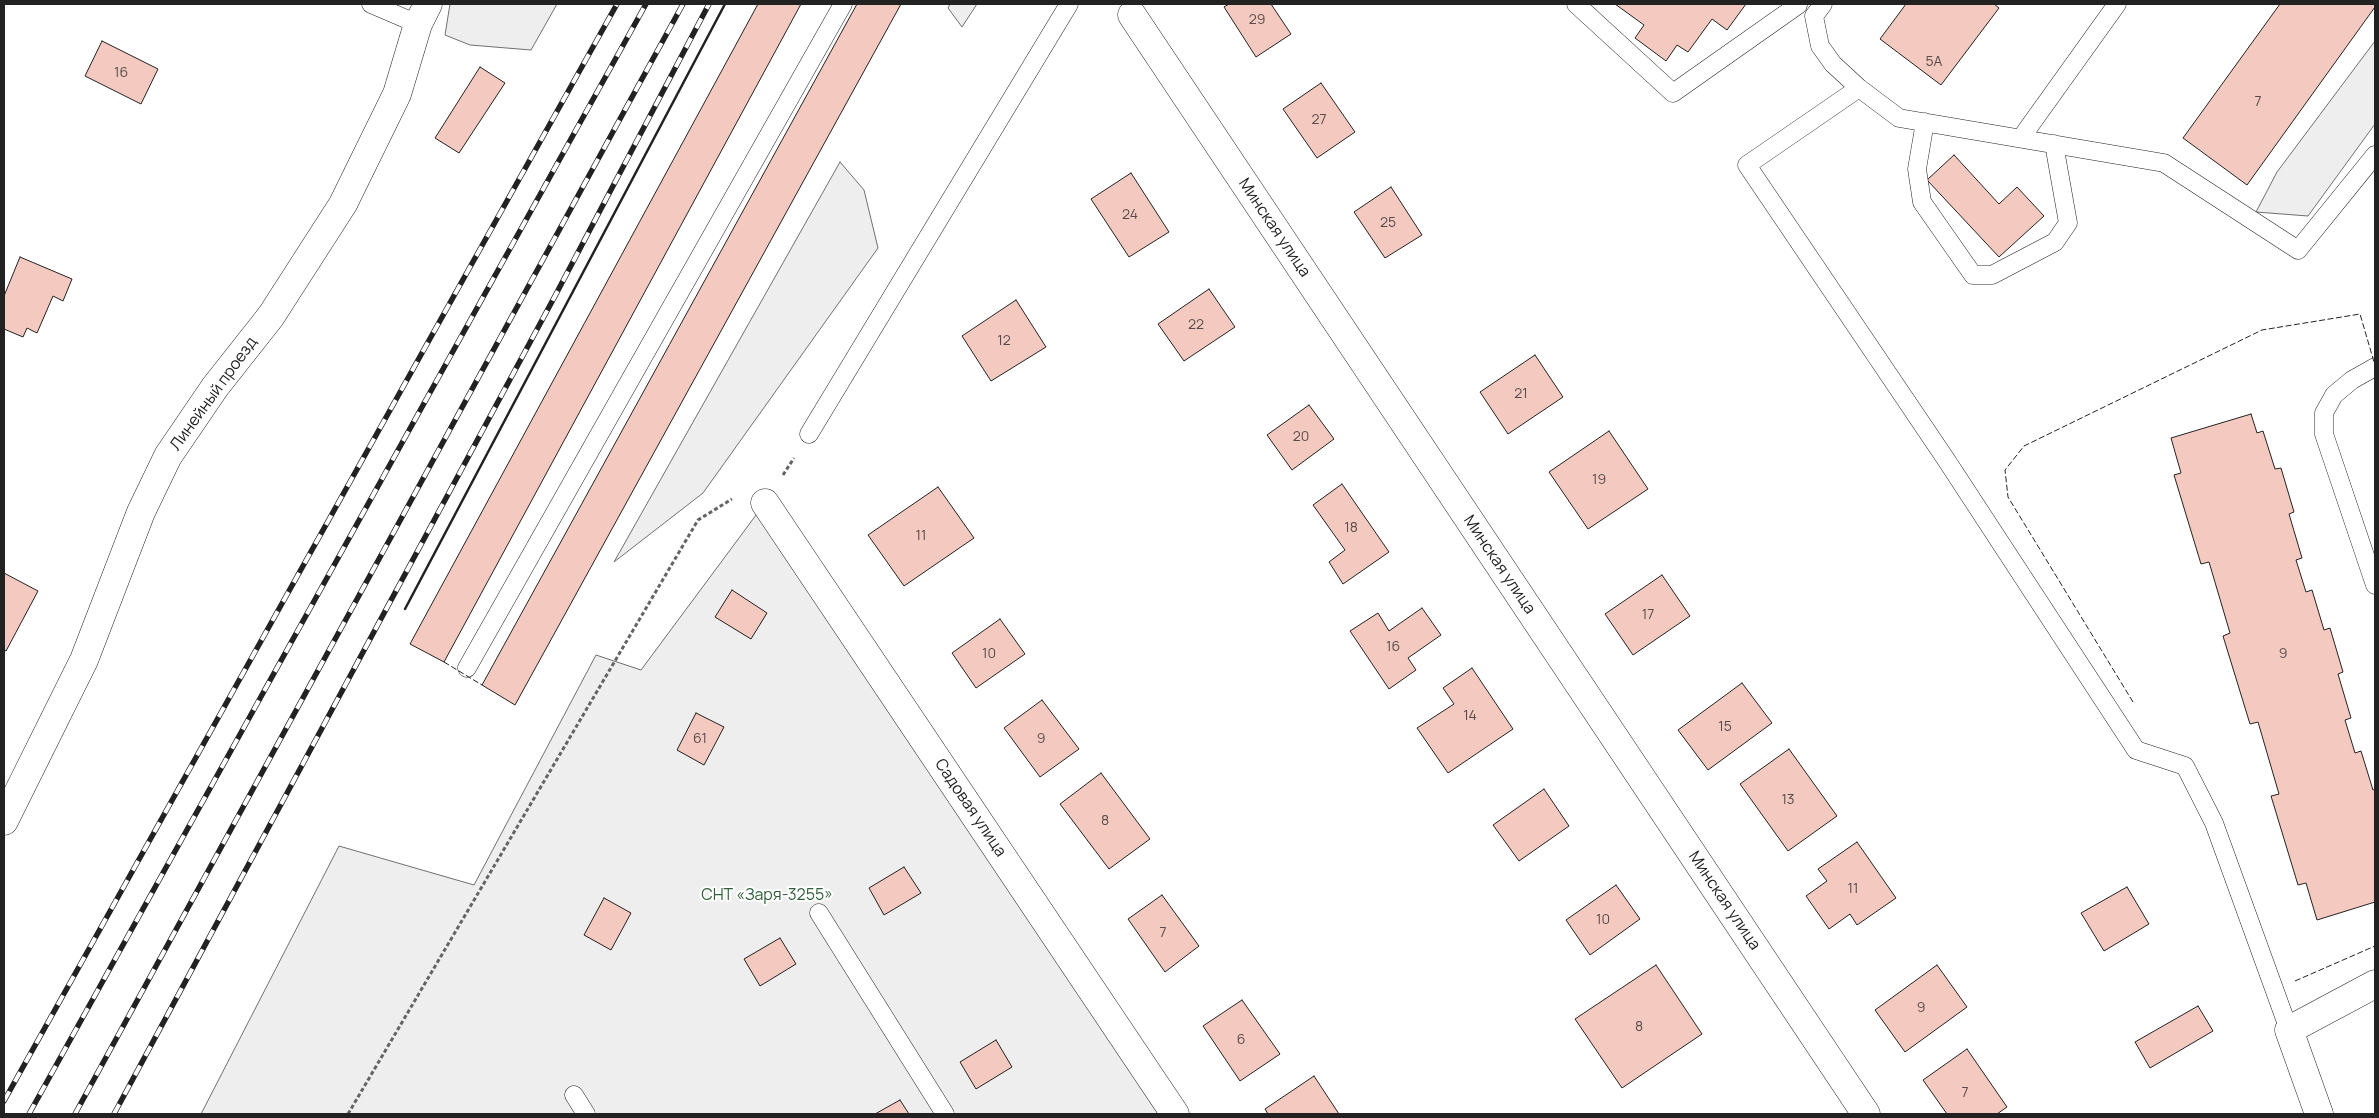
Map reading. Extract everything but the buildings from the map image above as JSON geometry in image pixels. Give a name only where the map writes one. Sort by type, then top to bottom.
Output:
[{"type":"street","name":"Минская улица","points":[[1126,9],[1866,1114]]},
{"type":"street","name":"Линейный проезд","points":[[4,821],[84,660],[141,512],[168,456],[215,387],[271,316],[344,204],[397,94],[423,14]]},
{"type":"street","name":"Садовая улица","points":[[765,503],[1175,1114]]},
{"type":"street","points":[[2319,1114],[2289,1030],[2375,984]]},
{"type":"lane","points":[[371,4],[423,14]]},
{"type":"lane","points":[[466,668],[843,4]]},
{"type":"lane","points":[[809,434],[1070,4]]},
{"type":"lane","points":[[1576,4],[1673,93],[1797,4],[1818,10],[1820,46],[1833,64],[1859,88],[1899,118],[2164,163],[2298,250],[2375,155]]},
{"type":"lane","points":[[2021,138],[2117,4]]},
{"type":"lane","points":[[1859,88],[1748,165],[1953,470],[2136,750],[2185,766],[2214,823],[2289,1030]]},
{"type":"lane","points":[[1926,122],[1917,169],[1922,202],[1973,275],[1992,275],[2055,242],[2068,223],[2054,144]]},
{"type":"lane","points":[[2375,367],[2352,380],[2334,395],[2324,413],[2324,434],[2375,585]]},
{"type":"lane","points":[[819,913],[945,1114]]},
{"type":"lane","points":[[574,1095],[586,1114]]},
{"type":"path","points":[[348,1114],[698,520],[731,499],[765,503],[809,434]]},
{"type":"green space","points":[[450,4],[557,4],[531,50],[470,45],[445,35]]},
{"type":"green space","points":[[950,4],[977,4],[962,27],[948,8]]},
{"type":"green space","points":[[2375,41],[2375,124],[2308,216],[2256,212],[2277,172]]},
{"type":"green space","points":[[840,162],[864,190],[878,248],[703,493],[614,562]]},
{"type":"green space","name":"СНТ «Заря-3255»","points":[[765,503],[1175,1114],[201,1114],[339,846],[474,885],[596,655],[641,670]]},
{"type":"railway","points":[[4,1101],[617,4]]},
{"type":"railway","points":[[29,1114],[646,4]]},
{"type":"railway","points":[[75,1114],[683,4]]},
{"type":"railway","points":[[114,1114],[555,296],[709,4]]},
{"type":"fence","points":[[2133,702],[2008,497],[2005,470],[2024,446],[2262,330],[2360,314],[2374,362]]},
{"type":"fence","points":[[444,662],[482,685]]},
{"type":"fence","points":[[2295,981],[2375,946]]},
{"type":"wall","points":[[405,609],[725,4]]}]
